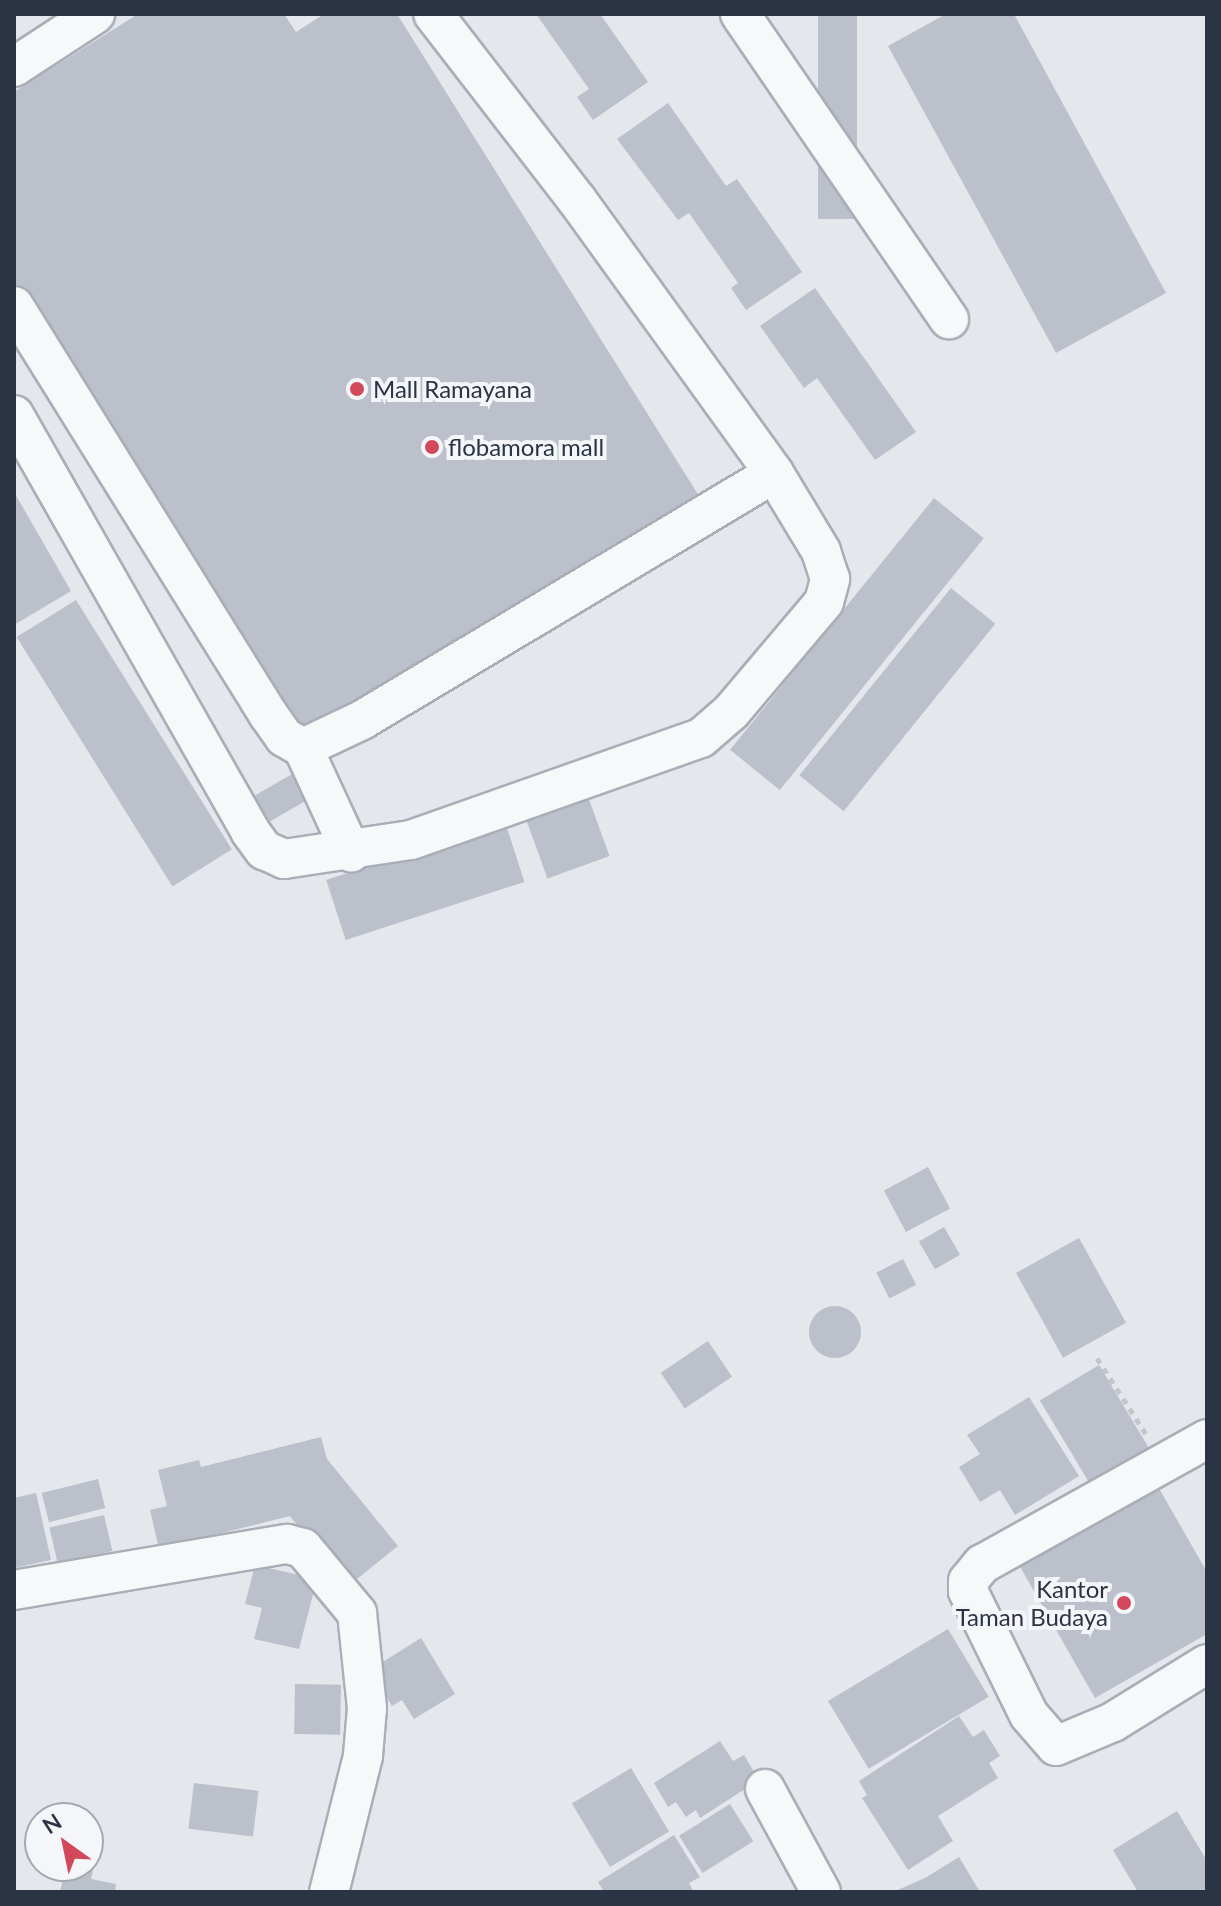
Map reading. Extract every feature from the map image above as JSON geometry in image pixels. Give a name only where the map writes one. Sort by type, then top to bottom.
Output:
[{"type":"street","points":[[18,56],[95,14]]},
{"type":"street","points":[[14,415],[264,850],[284,859],[351,852],[411,840],[582,783],[701,738],[731,712],[824,602],[830,579],[821,551],[774,473],[577,200],[433,14]]},
{"type":"street","points":[[740,14],[949,319]]},
{"type":"street","points":[[14,306],[268,714],[284,737],[303,748],[351,852]]},
{"type":"street","points":[[303,748],[362,720],[774,473]]},
{"type":"street","points":[[1207,1439],[982,1564],[968,1581],[968,1591],[1029,1715],[1056,1746],[1113,1722],[1207,1664]]},
{"type":"street","points":[[14,1590],[287,1544],[303,1548],[357,1613],[367,1708],[363,1756],[329,1892]]},
{"type":"street","points":[[765,1789],[821,1892]]},
{"type":"path","points":[[1097,1358],[1164,1462]]},
{"type":"building","name":"Mall Ramayana","points":[[138,14],[284,14],[296,32],[324,14],[397,14],[699,496],[303,744],[14,283],[14,92]]},
{"type":"building","points":[[536,14],[600,14],[648,82],[593,120],[577,97],[589,89]]},
{"type":"building","points":[[818,14],[857,14],[857,219],[818,219]]},
{"type":"building","points":[[946,14],[1014,14],[1166,293],[1056,353],[888,46]]},
{"type":"building","points":[[668,103],[726,186],[737,179],[802,272],[746,310],[731,288],[738,283],[689,213],[678,220],[617,139]]},
{"type":"building","points":[[815,288],[916,432],[875,460],[817,378],[804,388],[760,326]]},
{"type":"building","points":[[14,492],[71,591],[14,625]]},
{"type":"building","points":[[934,498],[984,538],[780,790],[730,750]]},
{"type":"building","points":[[951,588],[995,624],[844,811],[799,775]]},
{"type":"building","points":[[76,600],[232,849],[172,886],[17,637]]},
{"type":"building","points":[[299,770],[314,796],[269,822],[254,796]]},
{"type":"building","points":[[587,794],[610,856],[548,879],[525,817]]},
{"type":"building","points":[[505,822],[524,882],[346,940],[326,880]]},
{"type":"building","points":[[928,1167],[950,1208],[906,1232],[884,1190]]},
{"type":"building","points":[[944,1227],[960,1255],[935,1269],[919,1242]]},
{"type":"building","points":[[1079,1238],[1126,1323],[1063,1358],[1016,1273]]},
{"type":"building","points":[[903,1259],[916,1285],[889,1298],[876,1273]]},
{"type":"building","points":[[835,1306],[853,1314],[861,1332],[853,1350],[835,1358],[817,1350],[809,1332],[817,1314]]},
{"type":"building","points":[[708,1341],[732,1377],[685,1409],[661,1373]]},
{"type":"building","points":[[1099,1365],[1148,1447],[1089,1483],[1040,1401]]},
{"type":"building","name":"Kantor Taman Budaya","points":[[1029,1397],[1079,1476],[1015,1515],[1000,1490],[980,1502],[959,1467],[980,1454],[967,1435]]},
{"type":"building","points":[[321,1437],[327,1459],[398,1546],[347,1587],[290,1516],[159,1549],[150,1510],[167,1506],[158,1470],[199,1460],[201,1467]]},
{"type":"building","name":"Kantor Taman Budaya","points":[[1153,1478],[1207,1572],[1207,1634],[1095,1698],[1015,1558]]},
{"type":"building","points":[[98,1479],[105,1508],[49,1522],[42,1493]]},
{"type":"building","points":[[36,1493],[51,1560],[14,1568],[14,1498]]},
{"type":"building","points":[[104,1515],[112,1551],[58,1564],[49,1528]]},
{"type":"building","points":[[255,1565],[317,1579],[299,1649],[254,1639],[262,1608],[245,1604]]},
{"type":"building","name":"Kantor Taman Budaya","points":[[948,1629],[989,1697],[869,1769],[828,1701]]},
{"type":"building","points":[[421,1638],[455,1694],[414,1719],[402,1700],[392,1706],[370,1670]]},
{"type":"building","points":[[295,1684],[341,1685],[340,1735],[294,1734]]},
{"type":"building","points":[[959,1716],[973,1737],[984,1730],[1000,1756],[989,1763],[998,1778],[938,1816],[953,1841],[908,1870],[862,1798],[867,1795],[859,1781]]},
{"type":"building","points":[[720,1741],[733,1761],[744,1755],[759,1780],[700,1818],[696,1810],[686,1817],[676,1802],[668,1807],[654,1783]]},
{"type":"building","points":[[631,1768],[669,1831],[610,1867],[572,1804]]},
{"type":"building","points":[[194,1783],[259,1791],[253,1837],[188,1829]]},
{"type":"building","points":[[730,1804],[753,1841],[702,1873],[679,1836]]},
{"type":"building","points":[[1177,1811],[1207,1861],[1207,1892],[1138,1892],[1113,1850]]},
{"type":"building","points":[[674,1835],[700,1877],[689,1883],[694,1892],[604,1892],[598,1882]]},
{"type":"building","points":[[959,1857],[980,1892],[893,1892],[925,1878]]},
{"type":"building","points":[[62,1882],[116,1884],[115,1892],[60,1892]]},
{"type":"place","name":"Mall Ramayana","points":[[357,389]]},
{"type":"place","name":"flobamora mall","points":[[432,447]]},
{"type":"place","name":"Kantor Taman Budaya","points":[[1124,1603]]}]
